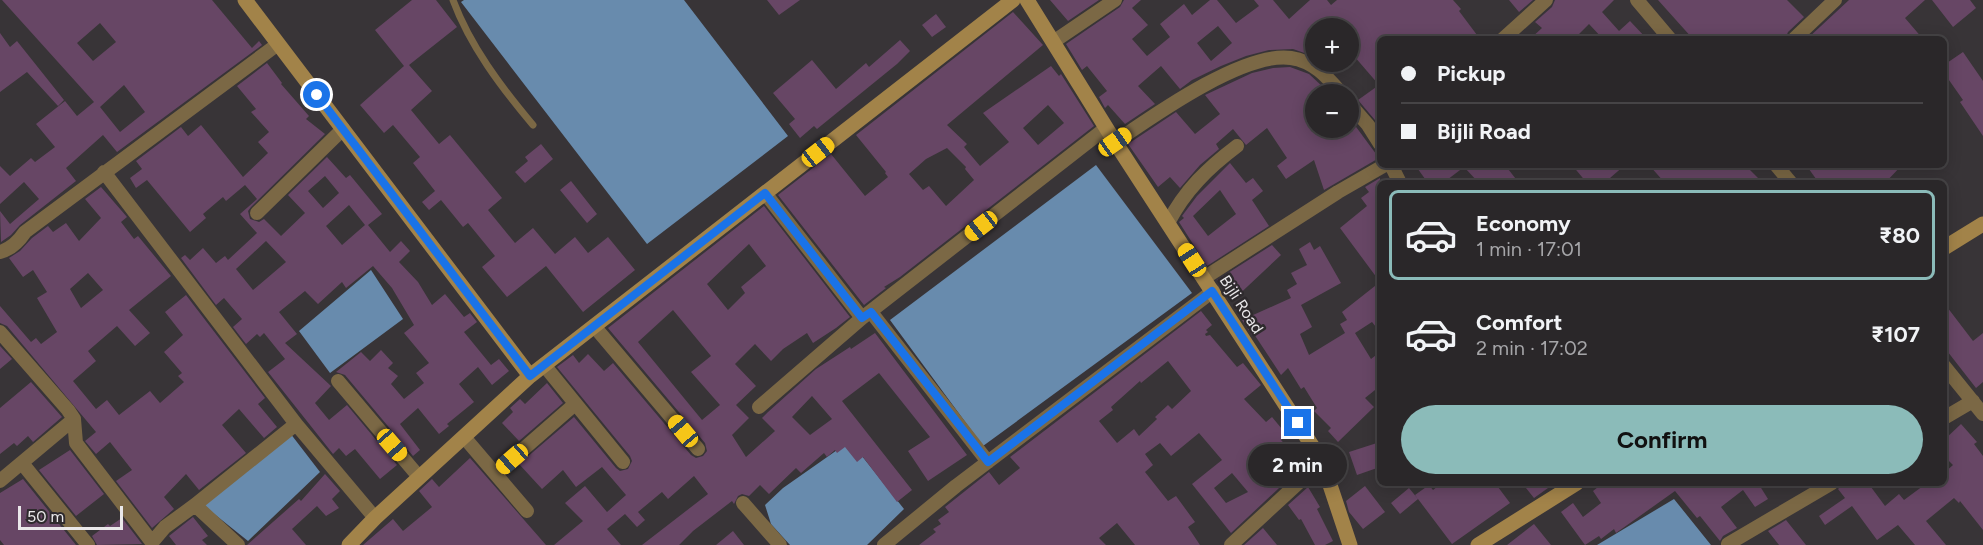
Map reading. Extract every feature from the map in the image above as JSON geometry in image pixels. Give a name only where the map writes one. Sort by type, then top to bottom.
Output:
[{"type":"street","points":[[245,0],[530,376]]},
{"type":"street","points":[[349,545],[375,518],[530,376],[1013,0]]},
{"type":"street","name":"Bijli Road","points":[[1027,0],[1106,128],[1322,461],[1350,545]]},
{"type":"street","points":[[1053,42],[1115,0]]},
{"type":"street","points":[[1506,36],[1546,0]]},
{"type":"street","points":[[1637,0],[1667,36]]},
{"type":"street","points":[[1797,36],[1835,0]]},
{"type":"street","points":[[0,252],[20,240],[25,232],[278,44]]},
{"type":"street","points":[[1115,142],[1184,95],[1236,70],[1271,58],[1290,58],[1308,63],[1327,76],[1334,84]]},
{"type":"street","points":[[1359,115],[1377,138]]},
{"type":"street","points":[[759,407],[867,315],[1106,128]]},
{"type":"street","points":[[257,213],[343,129]]},
{"type":"street","points":[[1168,223],[1182,198],[1198,178],[1237,146]]},
{"type":"street","points":[[884,545],[1208,284],[1338,192],[1380,168]]},
{"type":"street","points":[[1778,168],[1788,180]]},
{"type":"street","points":[[104,172],[296,424],[375,518]]},
{"type":"street","points":[[765,193],[988,462]]},
{"type":"street","points":[[1947,247],[1983,224]]},
{"type":"street","points":[[594,326],[698,449]]},
{"type":"street","points":[[0,332],[74,419],[76,443],[151,541],[165,527],[296,424]]},
{"type":"street","points":[[544,365],[623,462]]},
{"type":"street","points":[[1947,370],[1983,414]]},
{"type":"street","points":[[338,381],[419,477]]},
{"type":"street","points":[[1947,416],[1973,401]]},
{"type":"street","points":[[496,473],[575,404]]},
{"type":"street","points":[[0,481],[74,419]]},
{"type":"street","points":[[464,437],[527,511]]},
{"type":"street","points":[[1231,545],[1322,461]]},
{"type":"street","points":[[22,463],[88,545]]},
{"type":"street","points":[[1478,545],[1570,486]]},
{"type":"street","points":[[1728,544],[1827,486]]},
{"type":"street","points":[[744,503],[780,545]]},
{"type":"street","points":[[195,505],[238,545]]},
{"type":"lane","points":[[453,0],[458,14],[501,87],[532,125]]},
{"type":"water","points":[[464,0],[684,0],[788,136],[647,244],[461,2]]},
{"type":"water","points":[[1096,165],[1192,293],[983,446],[890,320]]},
{"type":"water","points":[[371,270],[403,319],[330,373],[299,331]]},
{"type":"water","points":[[290,433],[320,472],[248,541],[203,505]]},
{"type":"water","points":[[850,441],[904,509],[867,545],[790,545],[771,524],[765,505],[783,488]]},
{"type":"water","points":[[1674,499],[1711,545],[1597,545]]},
{"type":"building","points":[[2,0],[212,0],[252,48],[259,41],[262,45],[117,152],[103,135],[66,168],[76,181],[1,242],[0,211],[10,224],[39,199],[24,182],[0,204],[0,166],[10,176],[31,158],[35,162],[55,147],[36,124],[65,101],[77,116],[94,102]],"holes":[[[100,23],[116,42],[93,61],[77,43]],[[124,85],[145,112],[120,132],[100,107]]]},
{"type":"building","points":[[412,0],[436,0],[457,27],[409,65],[432,91],[411,110],[439,144],[450,135],[502,198],[488,210],[515,243],[533,228],[555,254],[575,237],[588,253],[608,237],[635,270],[583,312],[546,266],[507,297],[482,267],[495,256],[468,223],[463,227],[441,200],[429,210],[422,202],[435,191],[413,163],[420,157],[393,125],[384,133],[360,105],[404,66],[375,30]]},
{"type":"building","points":[[767,0],[800,0],[779,15]]},
{"type":"building","points":[[1050,0],[1099,0],[1068,21]]},
{"type":"building","points":[[1124,0],[1141,0],[1132,8],[1148,25],[1132,39],[1147,56],[1170,37],[1160,24],[1184,4],[1192,15],[1210,0],[1217,0],[1236,23],[1259,6],[1254,0],[1273,0],[1289,19],[1310,0],[1327,0],[1331,5],[1337,0],[1453,0],[1478,36],[1377,36],[1377,83],[1359,62],[1359,18],[1305,18],[1305,53],[1293,49],[1269,50],[1246,56],[1192,80],[1180,89],[1161,66],[1138,86],[1155,104],[1125,124],[1108,105],[1105,108],[1099,97],[1107,91],[1087,66],[1082,70],[1066,44],[1120,7]],"holes":[[[1218,26],[1232,43],[1211,61],[1197,43]]]},
{"type":"building","points":[[1509,0],[1533,0],[1519,12]]},
{"type":"building","points":[[1555,0],[1614,0],[1602,12],[1619,31],[1630,21],[1644,36],[1600,36],[1589,24],[1577,36],[1533,36],[1542,28],[1535,22],[1552,7]]},
{"type":"building","points":[[1658,0],[1787,0],[1804,17],[1786,36],[1690,36]]},
{"type":"building","points":[[1849,0],[1925,0],[1905,18],[1920,36],[1810,36]]},
{"type":"building","points":[[1932,0],[1970,0],[1976,8],[1953,27]]},
{"type":"building","points":[[1013,12],[1043,45],[947,125],[967,144],[964,147],[980,166],[1009,142],[983,113],[1051,66],[1059,76],[1061,74],[1094,126],[884,287],[886,288],[864,305],[778,195],[831,154],[865,196],[888,177],[856,135]],"holes":[[[1048,105],[1064,123],[1038,145],[1023,128]],[[947,148],[966,167],[965,169],[974,180],[946,206],[929,186],[923,190],[909,174],[926,159]]]},
{"type":"building","points":[[936,14],[946,27],[932,37],[922,25]]},
{"type":"building","points":[[0,33],[10,47],[17,41],[64,100],[58,106],[27,72],[0,92]]},
{"type":"building","points":[[900,40],[910,51],[897,64],[817,129],[814,126],[800,138],[789,124],[795,119],[773,93],[812,60],[836,89],[866,63],[869,67]]},
{"type":"building","points":[[1963,52],[1983,81],[1983,136],[1960,102],[1963,100],[1947,77],[1947,63]]},
{"type":"building","points":[[267,63],[281,84],[309,116],[306,119],[325,134],[251,207],[248,211],[250,219],[259,222],[264,219],[281,236],[305,213],[288,195],[327,157],[346,178],[350,175],[382,214],[368,225],[390,252],[401,241],[410,251],[399,262],[418,282],[432,305],[445,294],[464,317],[470,313],[477,322],[464,332],[491,365],[499,359],[509,371],[492,385],[478,367],[459,384],[474,402],[447,424],[449,426],[439,434],[418,408],[400,424],[420,450],[413,456],[345,375],[336,372],[361,352],[370,361],[381,350],[393,363],[388,368],[398,376],[391,384],[404,399],[424,383],[416,373],[429,363],[404,333],[414,325],[392,288],[373,266],[346,288],[342,282],[318,304],[305,291],[279,312],[297,334],[285,343],[331,386],[315,403],[329,420],[347,405],[397,465],[380,479],[355,449],[346,456],[339,448],[333,454],[268,372],[285,359],[264,333],[260,337],[257,334],[246,344],[233,327],[242,319],[224,298],[216,305],[181,258],[185,255],[190,260],[203,248],[216,263],[225,256],[228,260],[257,233],[240,214],[257,199],[245,185],[226,201],[223,197],[203,214],[206,218],[190,232],[147,180],[136,188],[130,178],[142,169],[136,161],[181,127],[188,136],[201,125],[243,177],[268,153],[258,142],[269,132],[251,112],[256,109],[237,86]],"holes":[[[325,176],[339,193],[323,208],[308,191]],[[349,205],[365,225],[342,245],[326,226]],[[266,241],[286,262],[253,290],[236,269]]]},
{"type":"building","points":[[1290,67],[1309,74],[1320,84],[1305,84],[1305,138],[1359,138],[1359,131],[1377,155],[1377,159],[1324,190],[1314,160],[1286,179],[1277,166],[1287,158],[1267,128],[1246,145],[1233,129],[1216,144],[1219,149],[1200,165],[1180,188],[1170,177],[1158,187],[1128,144],[1176,112],[1195,134],[1220,114],[1205,95],[1252,73]]},
{"type":"building","points":[[1377,86],[1377,122],[1359,99]]},
{"type":"building","points":[[541,144],[553,159],[525,183],[515,172],[528,161],[525,157]]},
{"type":"building","points":[[1230,163],[1246,183],[1253,178],[1263,191],[1252,200],[1269,226],[1207,266],[1179,222],[1184,218],[1182,216],[1197,196]],"holes":[[[1220,190],[1236,214],[1208,236],[1193,216]]]},
{"type":"building","points":[[1417,168],[1463,168],[1447,180],[1426,180]]},
{"type":"building","points":[[1465,168],[1507,168],[1517,180],[1476,180]]},
{"type":"building","points":[[1574,168],[1622,168],[1610,178],[1611,180],[1584,180]]},
{"type":"building","points":[[1652,168],[1748,168],[1760,180],[1662,180]]},
{"type":"building","points":[[1808,168],[1899,168],[1888,180],[1817,180]]},
{"type":"building","points":[[1380,178],[1377,180],[1377,278],[1340,228],[1367,206],[1361,198],[1369,192],[1365,187]]},
{"type":"building","points":[[571,181],[597,214],[587,223],[560,190]]},
{"type":"building","points":[[101,187],[127,217],[121,222],[134,239],[138,236],[171,276],[129,310],[150,333],[135,346],[117,326],[88,351],[96,361],[73,381],[96,409],[107,400],[119,415],[150,391],[160,403],[184,382],[178,376],[182,373],[164,352],[183,335],[165,312],[186,295],[265,398],[258,404],[277,427],[264,438],[239,409],[222,425],[246,453],[199,490],[186,474],[164,497],[174,509],[152,528],[116,481],[132,470],[110,442],[96,454],[85,441],[96,432],[7,326],[0,323],[0,306],[31,342],[36,338],[41,344],[57,332],[37,298],[47,292],[33,270],[23,277],[9,258],[48,226],[53,232],[66,223],[79,241],[101,218],[85,199]],"holes":[[[88,273],[103,290],[81,308],[70,289]]]},
{"type":"building","points":[[764,206],[850,317],[813,343],[807,333],[783,349],[771,361],[755,344],[735,364],[756,386],[736,405],[749,418],[732,435],[746,457],[775,431],[762,418],[768,412],[816,369],[875,333],[967,455],[928,481],[908,451],[930,437],[879,373],[842,401],[912,490],[897,502],[863,457],[857,462],[845,447],[837,453],[835,450],[827,457],[824,453],[801,473],[796,468],[769,494],[760,485],[749,496],[742,494],[738,496],[734,504],[732,501],[693,531],[679,545],[642,545],[708,494],[694,476],[668,499],[662,492],[638,512],[645,520],[637,527],[625,514],[607,529],[621,545],[554,545],[583,521],[565,503],[585,486],[607,512],[626,495],[602,467],[576,487],[563,470],[542,489],[519,464],[574,417],[616,468],[620,471],[628,469],[632,461],[557,367],[573,355],[579,363],[588,354],[604,371],[613,363],[691,455],[696,458],[703,456],[707,451],[705,443],[608,328]],"holes":[[[749,244],[766,266],[741,287],[745,293],[728,310],[707,284]],[[673,310],[711,356],[691,372],[720,405],[702,420],[638,342]],[[812,396],[832,419],[810,435],[792,417]]]},
{"type":"building","points":[[1310,242],[1314,250],[1320,246],[1341,283],[1301,305],[1312,327],[1300,334],[1309,355],[1345,333],[1340,324],[1347,320],[1342,312],[1377,284],[1377,328],[1372,322],[1355,333],[1371,359],[1377,354],[1377,388],[1365,398],[1374,407],[1338,442],[1328,431],[1331,428],[1314,411],[1317,408],[1304,387],[1301,389],[1288,368],[1281,375],[1242,320],[1291,298],[1287,290],[1297,284],[1291,273],[1307,265],[1299,249]]},
{"type":"building","points":[[1272,245],[1281,255],[1232,301],[1217,280]]},
{"type":"building","points":[[1947,307],[1973,341],[1983,333],[1983,382],[1976,388],[1947,351]]},
{"type":"building","points":[[1201,311],[1212,325],[1206,330],[1208,332],[1206,336],[1210,335],[1237,367],[1243,363],[1261,385],[1244,399],[1266,422],[1272,417],[1287,435],[1281,440],[1288,448],[1286,449],[1288,453],[1281,458],[1295,473],[1231,533],[1192,484],[1222,460],[1199,433],[1171,456],[1160,443],[1145,454],[1153,465],[1145,472],[1168,501],[1176,496],[1195,522],[1188,527],[1200,545],[1135,545],[1117,523],[1099,538],[1106,545],[919,545],[936,532],[933,529],[941,524],[938,520],[949,512],[945,507],[989,472],[999,485],[1020,468],[1010,457]],"holes":[[[1168,361],[1191,391],[1172,409],[1168,405],[1139,436],[1134,429],[1117,443],[1099,421],[1113,410],[1111,407],[1140,381],[1141,383]],[[1232,473],[1248,492],[1226,503],[1214,488]]]},
{"type":"building","points":[[0,346],[12,359],[0,369]]},
{"type":"building","points":[[31,382],[62,417],[33,442],[28,436],[17,446],[14,443],[0,454],[0,408]]},
{"type":"building","points":[[547,383],[563,403],[519,441],[502,423],[513,412],[510,408],[520,399],[525,404]]},
{"type":"building","points":[[1961,424],[1977,442],[1974,444],[1983,456],[1983,530],[1960,501],[1959,503],[1954,498],[1926,521],[1946,545],[1915,545],[1898,525],[1877,540],[1852,506],[1825,525],[1819,516],[1845,498],[1838,489],[1841,486],[1870,486],[1885,506],[1899,494],[1904,500],[1923,486],[1947,486],[1947,470],[1953,465],[1947,459],[1947,437]]},
{"type":"building","points":[[1377,443],[1377,468],[1357,475],[1349,452]]},
{"type":"building","points":[[70,450],[104,494],[76,516],[39,470]]},
{"type":"building","points":[[470,458],[546,545],[363,545],[393,519],[403,531],[432,507],[419,491],[432,479],[439,487]]},
{"type":"building","points":[[325,474],[340,491],[332,499],[339,508],[326,516],[317,506],[292,529],[306,545],[247,545],[299,499],[301,501]]},
{"type":"building","points":[[23,479],[76,545],[4,545],[0,540],[0,493]]},
{"type":"building","points":[[1365,486],[1385,512],[1363,529],[1349,512],[1346,501]]},
{"type":"building","points":[[1428,486],[1433,490],[1438,486],[1497,486],[1510,503],[1452,544],[1415,495]]},
{"type":"building","points":[[1524,486],[1551,486],[1534,498]]},
{"type":"building","points":[[1599,486],[1760,486],[1768,499],[1755,507],[1743,490],[1721,507],[1737,528],[1723,536],[1720,541],[1700,516],[1697,518],[1675,491],[1616,533],[1614,529],[1601,539],[1599,536],[1585,545],[1561,512],[1573,503],[1583,517],[1601,503],[1593,491]]},
{"type":"building","points":[[1308,487],[1320,507],[1317,509],[1333,541],[1325,545],[1315,545],[1301,519],[1299,520],[1288,505]]},
{"type":"building","points":[[1409,488],[1418,499],[1400,514],[1391,503]]},
{"type":"building","points":[[193,517],[208,536],[202,540],[207,545],[176,545],[169,536]]},
{"type":"building","points":[[122,518],[142,544],[97,545],[92,536],[108,524],[110,526]]},
{"type":"building","points":[[1786,520],[1806,545],[1779,545],[1768,531]]},
{"type":"building","points":[[1534,524],[1551,545],[1507,545]]},
{"type":"building","points":[[1263,528],[1277,545],[1244,545]]},
{"type":"building","points":[[733,531],[744,545],[716,545]]},
{"type":"route","points":[[317,95],[530,376],[765,193],[862,318],[871,312],[988,462],[1212,291],[1298,423]]}]
